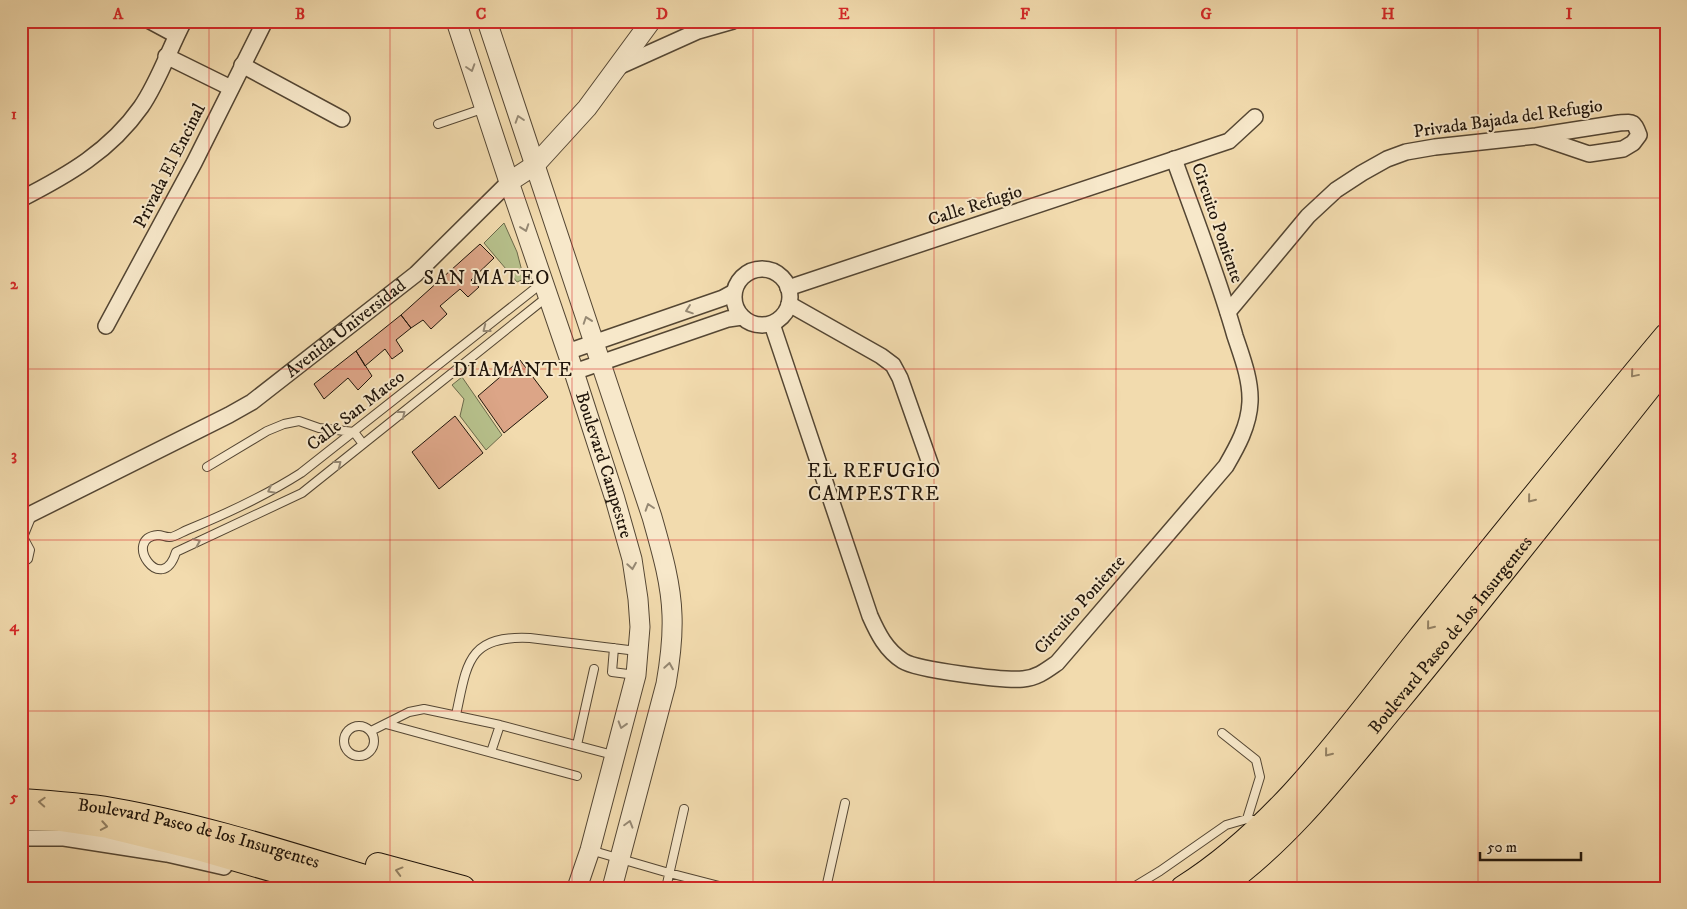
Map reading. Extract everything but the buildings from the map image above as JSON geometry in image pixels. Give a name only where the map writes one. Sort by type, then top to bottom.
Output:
[{"type":"main road","points":[[1184,888],[1242,844],[1257,820],[1319,764],[1565,457],[1666,336]]},
{"type":"main road","name":"Boulevard Paseo de los Insurgentes","points":[[1219,888],[1272,844],[1307,807],[1443,646],[1666,366]]},
{"type":"main road","name":"Boulevard Paseo de los Insurgentes","points":[[1244,888],[1278,858],[1340,794],[1666,390]]},
{"type":"main road","name":"Boulevard Paseo de los Insurgentes","points":[[21,801],[64,803],[112,810],[204,840],[337,888]]},
{"type":"main road","name":"Boulevard Paseo de los Insurgentes","points":[[21,818],[60,819],[204,840],[401,888]]},
{"type":"main road","points":[[278,888],[240,875],[224,867],[204,840],[231,831],[269,836],[464,888]]},
{"type":"street","points":[[150,21],[176,36]]},
{"type":"street","points":[[21,199],[88,162],[113,140],[141,107],[184,21]]},
{"type":"street","name":"Privada El Encinal","points":[[106,326],[194,163],[265,21]]},
{"type":"street","name":"Boulevard Campestre","points":[[456,21],[508,182],[574,372],[615,499],[632,559],[639,618],[639,651],[636,675],[613,755],[590,850],[577,888]]},
{"type":"street","name":"Boulevard Campestre","points":[[487,21],[652,517],[667,571],[672,614],[672,651],[666,684],[612,888]]},
{"type":"street","name":"Avenida Universidad","points":[[27,517],[229,416],[252,402],[416,274],[508,182],[535,165],[587,108],[651,21]]},
{"type":"street","points":[[618,67],[693,26],[733,21]]},
{"type":"street","points":[[166,56],[231,88]]},
{"type":"street","points":[[242,65],[342,119]]},
{"type":"street","name":"Calle Refugio","points":[[788,288],[1228,141],[1256,117]]},
{"type":"street","name":"Privada Bajada del Refugio","points":[[1228,312],[1308,216],[1336,190],[1362,172],[1388,159],[1406,152],[1435,146],[1536,136],[1619,122],[1631,122],[1635,125],[1639,135],[1633,143],[1623,149],[1589,154],[1536,136]]},
{"type":"street","name":"Circuito Poniente","points":[[772,324],[870,616],[882,640],[892,653],[905,663],[973,675],[1024,679],[1043,674],[1057,663],[1226,466],[1237,447],[1248,420],[1250,402],[1249,381],[1228,312],[1174,159]]},
{"type":"street","points":[[755,270],[775,273],[783,279],[788,288],[789,304],[785,312],[772,324],[756,325],[748,322],[742,317],[735,305],[734,292],[738,282],[745,274],[755,270]]},
{"type":"street","points":[[567,352],[723,298],[734,292]]},
{"type":"street","points":[[789,304],[881,356],[893,365],[908,397],[931,466]]},
{"type":"street","points":[[574,372],[728,319],[742,317]]},
{"type":"street","points":[[21,838],[64,838],[168,854],[224,867]]},
{"type":"lane","points":[[438,124],[485,108]]},
{"type":"lane","name":"Calle San Mateo","points":[[546,289],[448,377],[302,493],[176,552],[171,564],[161,569],[150,566],[145,560],[142,550],[147,540],[152,536],[160,535],[170,538],[216,518],[284,484],[301,473],[439,365],[546,289]]},
{"type":"lane","points":[[439,365],[448,377]]},
{"type":"lane","points":[[207,467],[267,431],[284,424],[299,421],[319,428],[354,432],[363,444]]},
{"type":"lane","points":[[21,564],[28,559],[30,550],[23,537],[27,517]]},
{"type":"lane","points":[[170,538],[176,552]]},
{"type":"lane","points":[[456,715],[470,660],[479,650],[492,641],[512,637],[530,638],[639,651]]},
{"type":"lane","points":[[614,648],[612,672],[636,675]]},
{"type":"lane","points":[[577,745],[594,669]]},
{"type":"lane","points":[[371,731],[416,709],[424,709],[456,715],[613,755]]},
{"type":"lane","points":[[386,724],[577,776]]},
{"type":"lane","points":[[362,726],[371,731],[374,741],[371,750],[367,754],[357,756],[348,751],[344,742],[351,728],[362,726]]},
{"type":"lane","points":[[491,752],[500,726]]},
{"type":"lane","points":[[1132,888],[1226,825],[1257,820],[1260,777],[1256,760],[1222,733]]},
{"type":"lane","points":[[826,888],[845,803]]},
{"type":"lane","points":[[666,888],[684,809]]},
{"type":"lane","points":[[590,850],[727,888]]},
{"type":"green space","points":[[504,223],[517,252],[524,279],[517,282],[484,243]]},
{"type":"green space","points":[[462,377],[502,435],[486,450],[460,416],[464,399],[452,385]]},
{"type":"district","name":"SAN MATEO","points":[[487,278]]},
{"type":"district","name":"DIAMANTE","points":[[513,370]]},
{"type":"district","name":"EL REFUGIO CAMPESTRE","points":[[874,482]]}]
